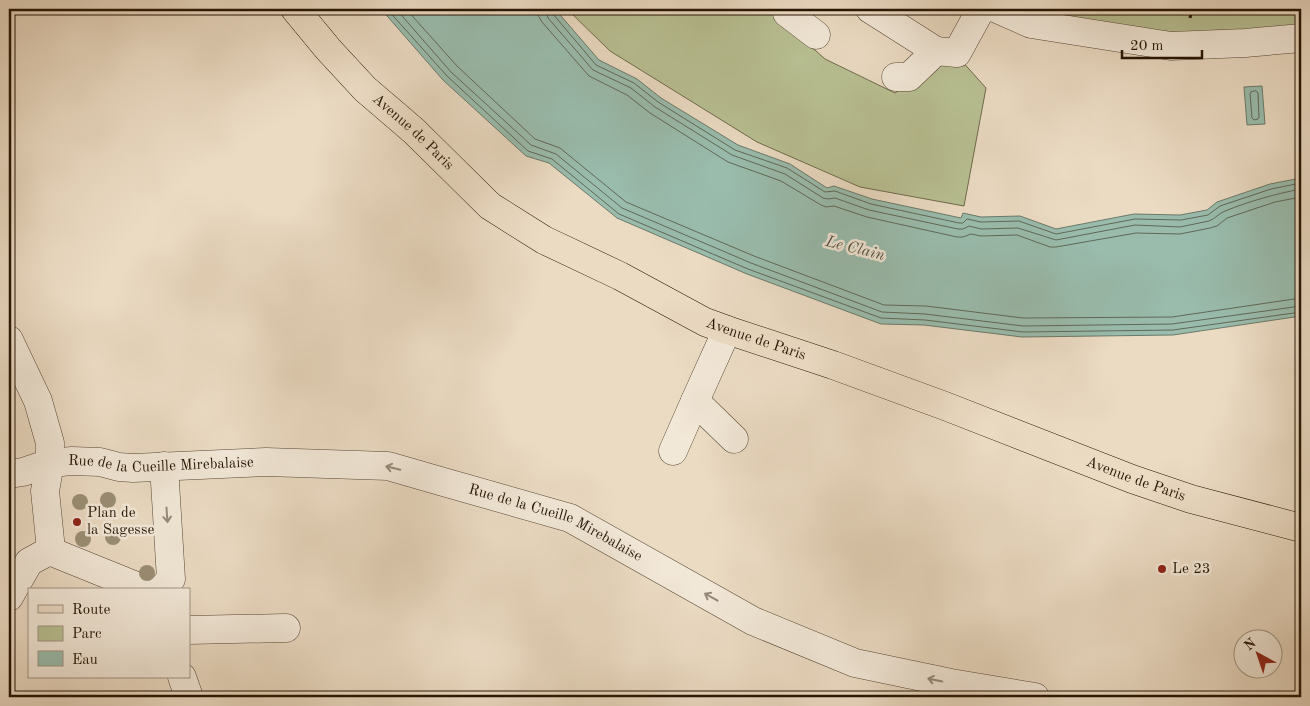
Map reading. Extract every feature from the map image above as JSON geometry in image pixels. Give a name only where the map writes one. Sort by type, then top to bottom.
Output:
[{"type":"main road","name":"Avenue de Paris","points":[[295,9],[364,89],[414,131],[490,206],[544,240],[620,276],[704,322],[833,365],[945,406],[1132,479],[1191,499],[1301,528]]},
{"type":"street","points":[[791,9],[787,13],[816,35]]},
{"type":"street","points":[[870,9],[936,51],[957,53],[981,9]]},
{"type":"street","points":[[997,9],[1031,24],[1170,46],[1244,43],[1301,38]]},
{"type":"street","points":[[896,77],[910,77],[936,51]]},
{"type":"street","points":[[673,451],[727,330]]},
{"type":"street","points":[[9,340],[38,401],[50,443],[50,463],[40,556],[9,597]]},
{"type":"street","points":[[695,401],[734,439]]},
{"type":"street","name":"Rue de la Cueille Mirebalaise","points":[[9,474],[23,472],[50,463],[72,461],[100,462],[119,467],[133,468],[266,462],[388,466],[570,518],[753,621],[855,663],[951,683],[1035,697]]},
{"type":"street","points":[[163,588],[171,579],[164,466]]},
{"type":"street","points":[[40,556],[57,554],[141,588]]},
{"type":"street","points":[[190,630],[286,628]]},
{"type":"street","points":[[182,678],[189,697]]},
{"type":"green space","points":[[567,9],[783,9],[778,17],[825,59],[895,93],[924,73],[936,58],[960,59],[986,88],[964,206],[860,187],[757,142],[610,51]]},
{"type":"green space","points":[[1017,9],[1301,9],[1301,29],[1205,38]]},
{"type":"water","name":"Le Clain","points":[[381,9],[555,9],[599,60],[637,79],[661,98],[738,145],[790,164],[827,188],[834,186],[872,199],[961,218],[963,213],[981,217],[1020,216],[1056,229],[1134,214],[1180,215],[1207,210],[1217,202],[1270,184],[1301,178],[1301,316],[1173,335],[1022,337],[924,325],[881,324],[747,274],[617,218],[549,163],[526,156],[443,80]]},
{"type":"water","points":[[1262,86],[1265,124],[1247,125],[1244,87]]},
{"type":"place","name":"Plan de la Sagesse","points":[[77,522]]},
{"type":"place","name":"Le 23","points":[[1162,569]]}]
